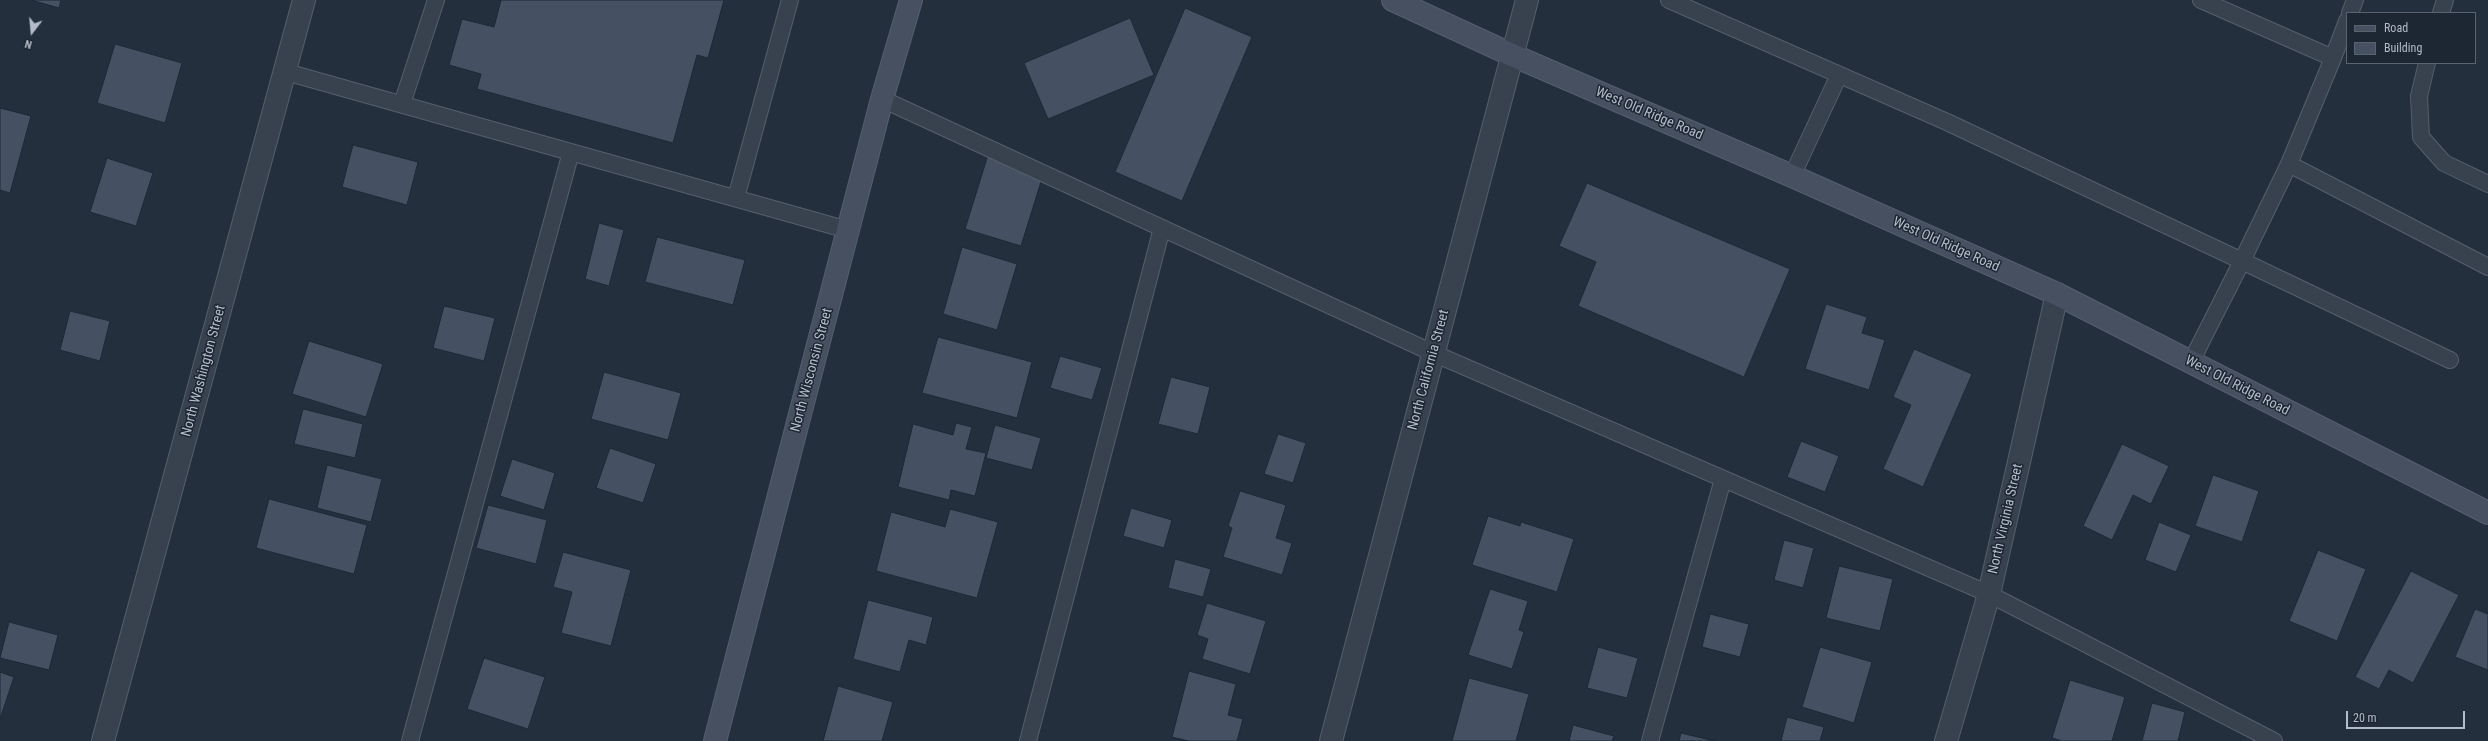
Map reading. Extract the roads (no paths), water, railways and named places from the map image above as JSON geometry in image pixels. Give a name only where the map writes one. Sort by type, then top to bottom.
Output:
[{"type":"street","name":"North Washington Street","points":[[103,741],[286,72],[304,0]]},
{"type":"street","name":"North Wisconsin Street","points":[[715,741],[882,99],[911,0]]},
{"type":"street","name":"West Old Ridge Road","points":[[1393,0],[1512,55],[1792,176],[2057,294],[2488,513]]},
{"type":"street","name":"North California Street","points":[[1331,741],[1527,0]]},
{"type":"street","name":"North Virginia Street","points":[[1946,741],[1989,594],[2057,294]]},
{"type":"lane","points":[[402,104],[436,0]]},
{"type":"lane","points":[[736,198],[790,0]]},
{"type":"lane","points":[[1669,0],[2041,166],[2450,360]]},
{"type":"lane","points":[[2201,0],[2333,58]]},
{"type":"lane","points":[[2350,12],[2355,0]]},
{"type":"lane","points":[[2441,12],[2445,0]]},
{"type":"lane","points":[[2191,362],[2242,262],[2289,164],[2346,24]]},
{"type":"lane","points":[[2427,64],[2418,96],[2421,137],[2444,163],[2488,184]]},
{"type":"lane","points":[[286,72],[848,230]]},
{"type":"lane","points":[[1792,176],[1839,75]]},
{"type":"lane","points":[[882,99],[1433,353],[1989,594],[2249,735],[2274,741]]},
{"type":"lane","points":[[410,741],[571,152]]},
{"type":"lane","points":[[2289,164],[2488,267]]},
{"type":"lane","points":[[1028,741],[1162,228]]},
{"type":"lane","points":[[1650,741],[1723,479]]}]
